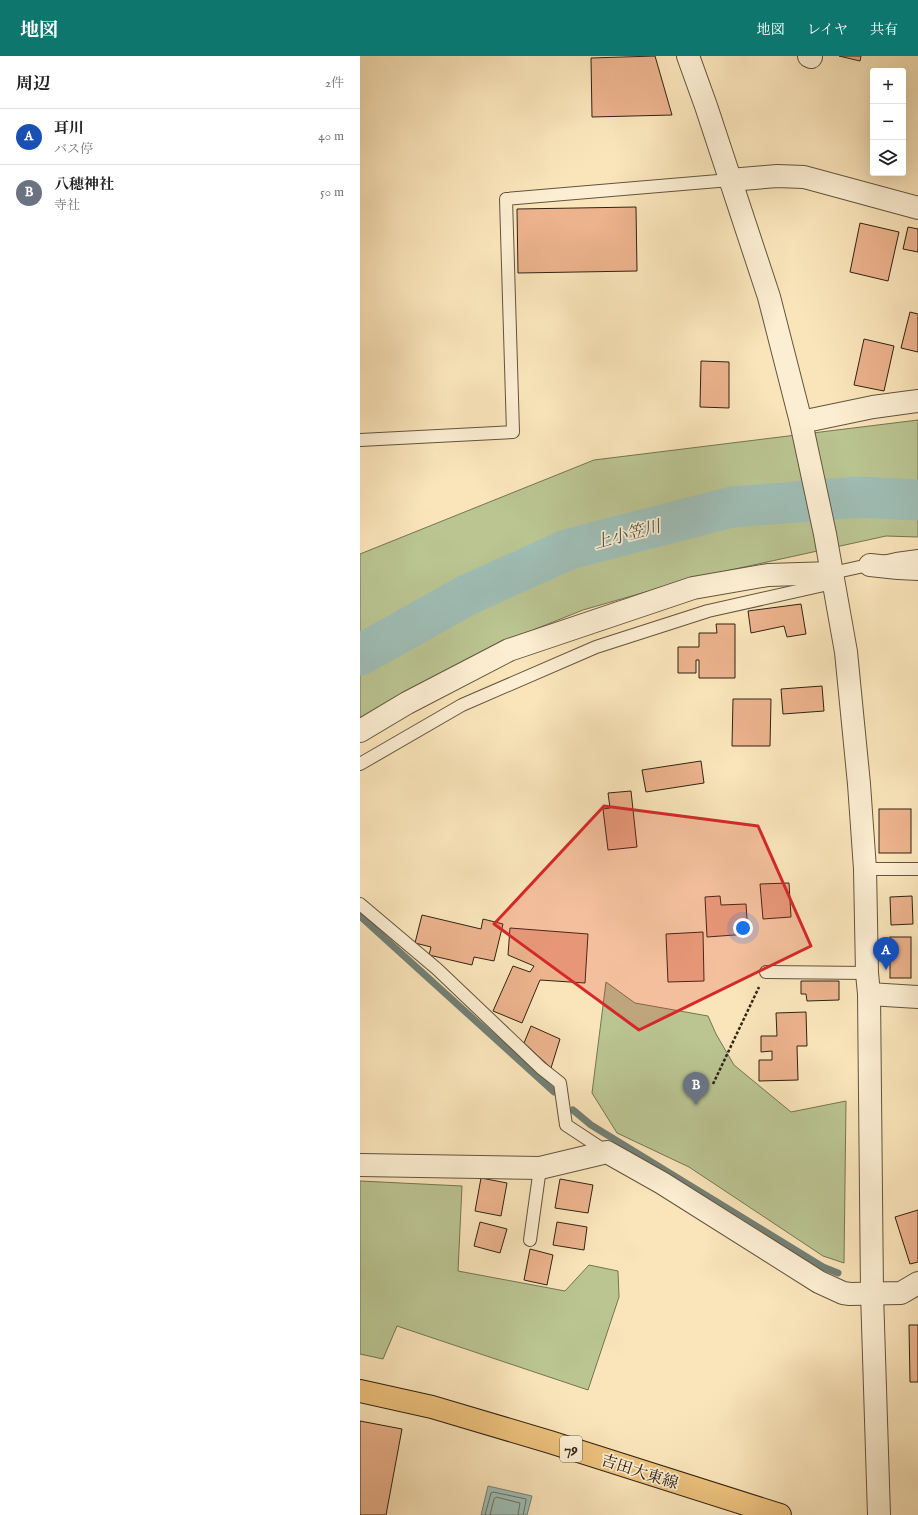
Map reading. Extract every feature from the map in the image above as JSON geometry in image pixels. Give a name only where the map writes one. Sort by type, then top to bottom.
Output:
[{"type":"main road","name":"吉田大東線","points":[[360,1392],[432,1407],[557,1444],[780,1515]]},
{"type":"street","points":[[688,56],[769,297],[826,534],[846,652],[859,784],[865,869],[867,973],[869,994],[872,1293],[880,1515]]},
{"type":"street","points":[[730,180],[777,176],[804,177],[918,208]]},
{"type":"street","points":[[800,422],[873,407],[918,401]]},
{"type":"street","points":[[870,565],[918,569]]},
{"type":"street","points":[[360,731],[407,703],[509,650],[693,588],[768,574],[833,578]]},
{"type":"street","points":[[869,994],[918,997]]},
{"type":"street","points":[[360,1165],[540,1168],[607,1152],[662,1183],[819,1282],[843,1293],[901,1293],[918,1283]]},
{"type":"lane","points":[[360,440],[513,432],[506,199],[730,180]]},
{"type":"lane","points":[[360,764],[462,705],[596,647],[708,611],[833,578],[870,565],[918,556]]},
{"type":"lane","points":[[865,869],[918,870]]},
{"type":"lane","points":[[360,904],[436,969],[541,1068],[560,1083],[566,1125],[607,1152]]},
{"type":"lane","points":[[766,972],[867,973]]},
{"type":"lane","points":[[530,1240],[540,1168]]},
{"type":"path","points":[[713,1084],[766,972]]},
{"type":"highlighted area","points":[[604,806],[758,826],[811,946],[639,1030],[494,924]]},
{"type":"green space","points":[[918,420],[918,537],[886,536],[694,578],[583,610],[533,630],[360,720],[360,554],[594,460]]},
{"type":"green space","points":[[606,982],[635,1003],[708,1016],[716,1034],[734,1065],[791,1112],[846,1101],[844,1263],[823,1256],[689,1167],[617,1133],[592,1093]]},
{"type":"green space","points":[[360,1181],[462,1186],[458,1271],[565,1291],[589,1265],[618,1271],[619,1297],[588,1390],[397,1326],[383,1359],[360,1354]]},
{"type":"water","points":[[488,1486],[532,1496],[527,1515],[481,1515]]},
{"type":"building","points":[[655,56],[672,115],[592,117],[591,58]]},
{"type":"building","points":[[839,56],[861,56],[860,61]]},
{"type":"building","points":[[636,207],[637,271],[518,273],[517,209]]},
{"type":"building","points":[[860,223],[899,232],[888,281],[850,272]]},
{"type":"building","points":[[908,227],[918,229],[918,252],[903,249]]},
{"type":"building","points":[[910,312],[918,314],[918,352],[901,348]]},
{"type":"building","points":[[864,339],[894,346],[884,391],[854,385]]},
{"type":"building","points":[[701,361],[729,362],[729,408],[700,407]]},
{"type":"building","points":[[801,604],[806,634],[787,637],[784,626],[751,633],[748,611]]},
{"type":"building","points":[[716,624],[735,624],[735,678],[699,678],[699,660],[696,660],[696,673],[678,673],[678,647],[699,647],[699,633],[717,633]]},
{"type":"building","points":[[822,686],[824,711],[783,714],[781,689]]},
{"type":"building","points":[[733,699],[771,699],[770,746],[732,746]]},
{"type":"building","points":[[701,761],[704,783],[646,792],[642,770]]},
{"type":"building","points":[[631,791],[637,847],[608,850],[603,809],[610,808],[608,793]]},
{"type":"building","points":[[879,809],[911,809],[911,853],[879,853]]},
{"type":"building","points":[[789,883],[791,917],[763,919],[760,884]]},
{"type":"building","points":[[720,896],[721,905],[746,904],[748,934],[707,937],[705,897]]},
{"type":"building","points":[[912,896],[913,924],[891,925],[890,897]]},
{"type":"building","points":[[422,915],[481,929],[483,919],[503,924],[494,961],[474,957],[472,965],[429,955],[431,947],[415,943]]},
{"type":"building","points":[[510,928],[588,934],[585,983],[540,980],[522,1023],[493,1011],[513,966],[530,972],[534,966],[508,955]]},
{"type":"building","points":[[703,932],[704,981],[668,982],[666,934]]},
{"type":"building","points":[[890,937],[911,937],[911,978],[890,978]]},
{"type":"building","points":[[801,981],[839,981],[839,1000],[807,1001],[806,994],[801,994]]},
{"type":"building","points":[[806,1012],[807,1046],[797,1046],[798,1080],[759,1081],[759,1060],[772,1060],[772,1051],[761,1052],[761,1036],[777,1036],[776,1013]]},
{"type":"building","points":[[531,1026],[560,1039],[551,1068],[524,1043]]},
{"type":"building","points":[[481,1178],[507,1183],[501,1216],[475,1211]]},
{"type":"building","points":[[560,1179],[593,1185],[588,1213],[555,1208]]},
{"type":"building","points":[[918,1210],[918,1262],[910,1264],[895,1217]]},
{"type":"building","points":[[480,1222],[507,1229],[500,1253],[474,1246]]},
{"type":"building","points":[[557,1222],[587,1227],[584,1250],[553,1245]]},
{"type":"building","points":[[530,1249],[553,1255],[547,1285],[524,1280]]},
{"type":"building","points":[[909,1325],[918,1325],[918,1382],[910,1382]]},
{"type":"building","points":[[360,1421],[402,1429],[386,1515],[360,1515]]},
{"type":"waterway","name":"上小笠川","points":[[360,655],[467,595],[569,549],[732,507],[860,497],[918,500]]},
{"type":"waterway","points":[[360,916],[554,1092]]},
{"type":"waterway","points":[[573,1110],[591,1125],[823,1267],[838,1273]]},
{"type":"place","name":"耳川","points":[[886,970]]},
{"type":"place","name":"八穂神社","points":[[696,1105]]}]
